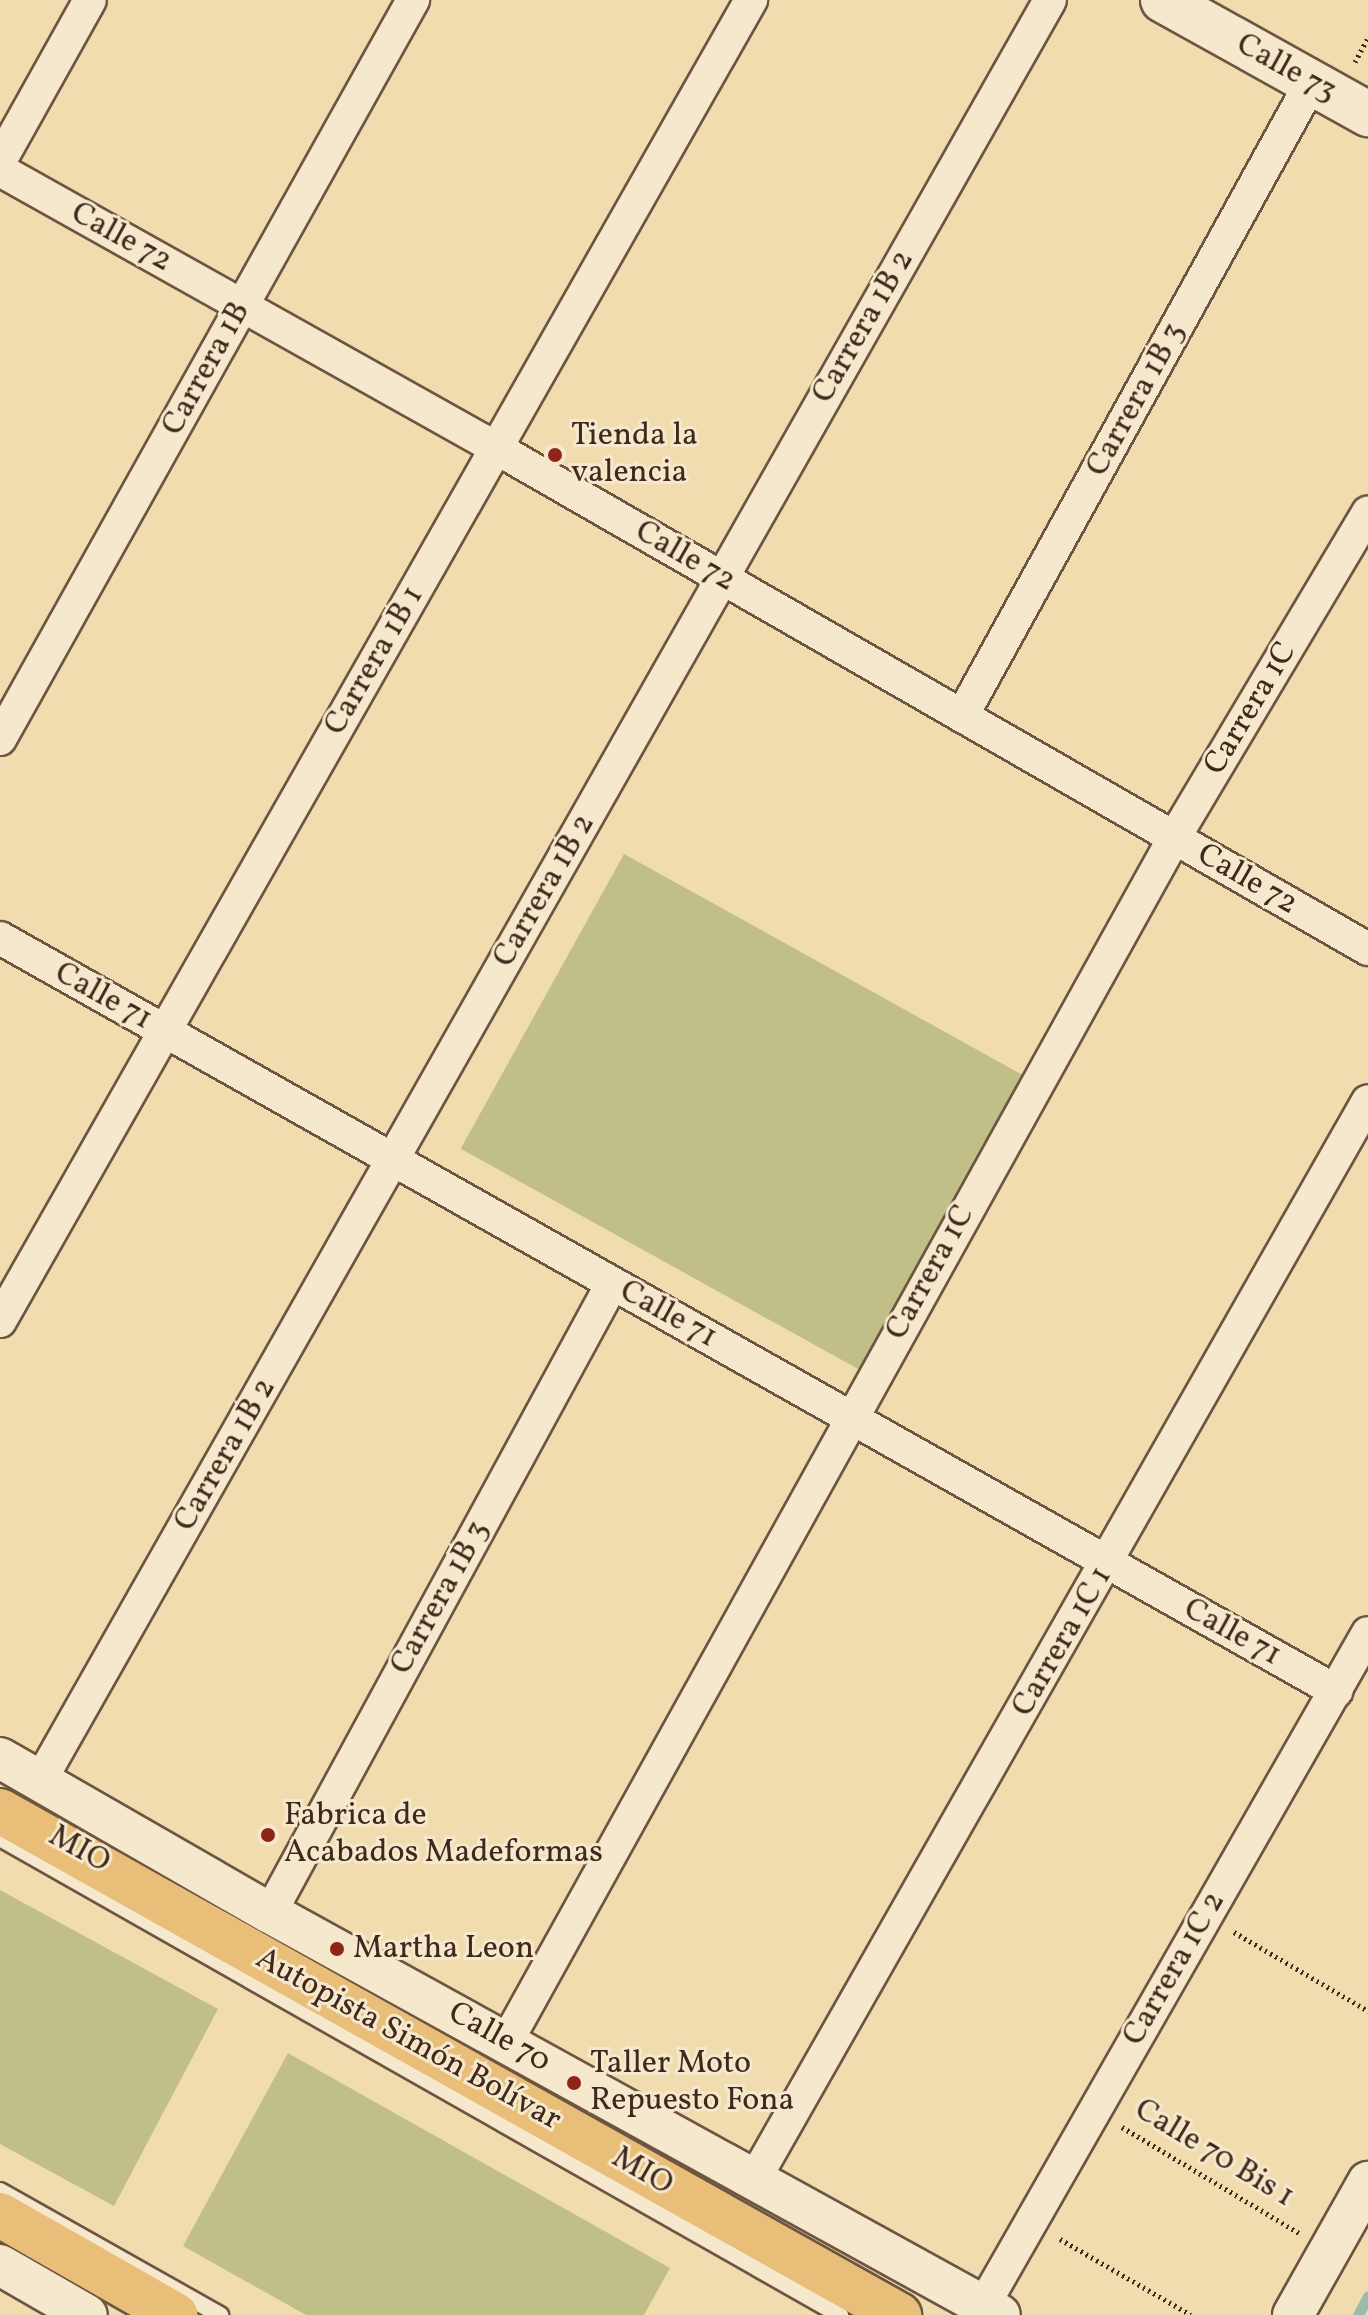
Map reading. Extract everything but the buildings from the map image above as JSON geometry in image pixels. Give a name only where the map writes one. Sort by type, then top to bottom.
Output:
[{"type":"highway","name":"Autopista Simón Bolívar","points":[[0,1811],[899,2315]]},
{"type":"highway","points":[[0,2215],[175,2315]]},
{"type":"main road","name":"Calle 73","points":[[1163,0],[1368,114]]},
{"type":"street","points":[[0,161],[90,0]]},
{"type":"street","name":"Carrera 1B","points":[[0,739],[413,0]]},
{"type":"street","name":"Carrera 1B 1","points":[[0,1321],[751,0]]},
{"type":"street","name":"Carrera 1B 2","points":[[40,1781],[1050,0]]},
{"type":"street","name":"Carrera 1B 3","points":[[962,716],[1311,83]]},
{"type":"street","name":"Calle 72","points":[[0,170],[496,448],[1368,949]]},
{"type":"street","name":"Carrera 1C","points":[[507,2041],[1174,838],[1368,512]]},
{"type":"street","name":"Calle 71","points":[[0,938],[1336,1691]]},
{"type":"street","name":"Carrera 1C 1","points":[[754,2180],[1108,1563],[1368,1101]]},
{"type":"street","name":"Carrera 1B 3","points":[[270,1913],[612,1284]]},
{"type":"street","name":"Carrera 1C 2","points":[[992,2310],[1031,2222],[1368,1633]]},
{"type":"street","name":"Calle 70","points":[[0,1758],[270,1913],[992,2310]]},
{"type":"street","points":[[484,2083],[507,2041]]},
{"type":"street","points":[[1293,2315],[1368,2182]]},
{"type":"street","points":[[0,2265],[43,2304],[87,2315]]},
{"type":"lane","name":"MIO","points":[[0,1838],[840,2315]]},
{"type":"lane","points":[[0,2191],[220,2315]]},
{"type":"path","points":[[1206,1915],[1368,2011]]},
{"type":"path","name":"Calle 70 Bis 1","points":[[1094,2110],[1309,2239]]},
{"type":"path","points":[[1031,2222],[1191,2315]]},
{"type":"shaded area","points":[[624,854],[1024,1076],[860,1370],[461,1149]]},
{"type":"shaded area","points":[[0,1890],[218,2009],[114,2206],[0,2144]]},
{"type":"shaded area","points":[[288,2053],[670,2268],[644,2315],[306,2315],[183,2246]]},
{"type":"waterway","points":[[1358,2315],[1368,2296]]},
{"type":"place","name":"Tienda la valencia","points":[[555,455]]},
{"type":"place","name":"Fabrica de Acabados Madeformas","points":[[268,1835]]},
{"type":"place","name":"Martha Leon","points":[[337,1949]]},
{"type":"place","name":"Taller Moto Repuesto Fona","points":[[574,2083]]}]
